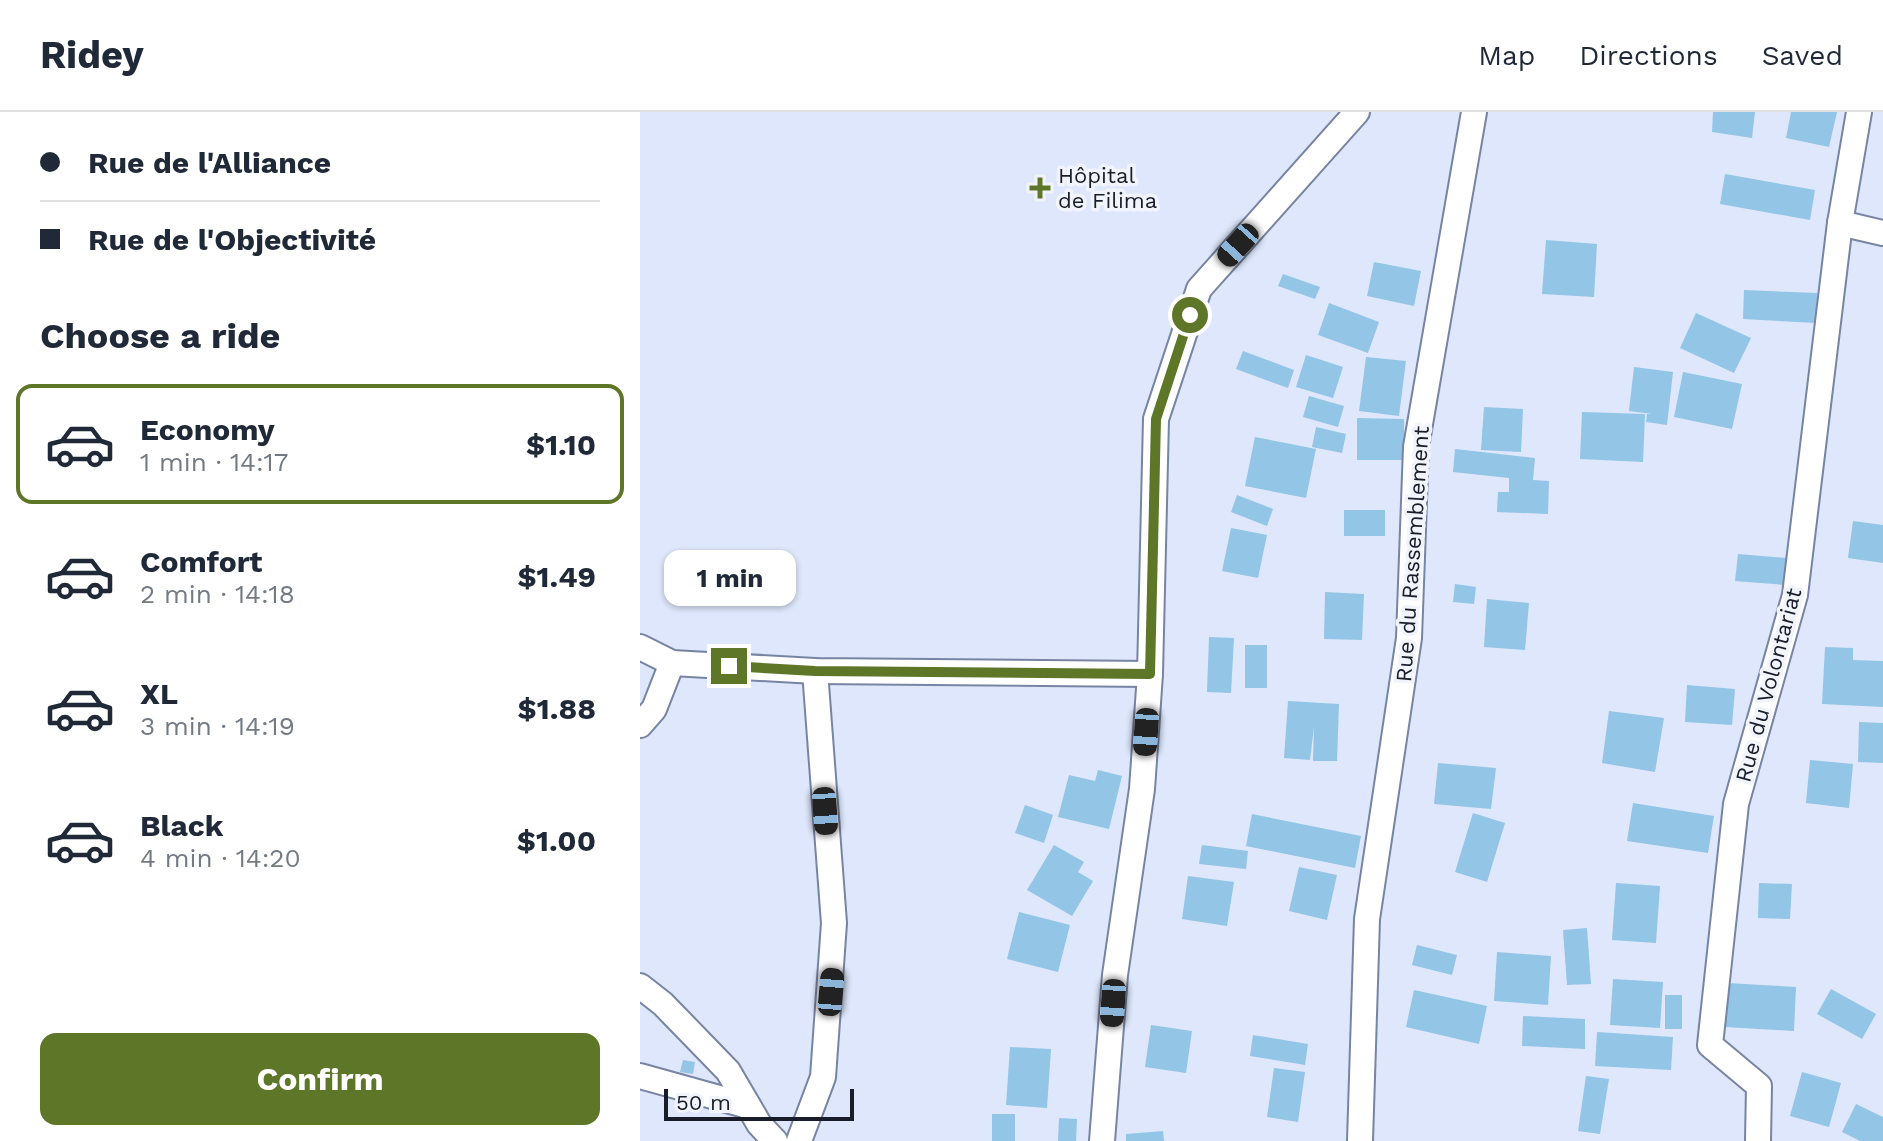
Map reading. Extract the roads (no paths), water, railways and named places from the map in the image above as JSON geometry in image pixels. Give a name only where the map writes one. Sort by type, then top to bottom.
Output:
[{"type":"street","points":[[1102,1141],[1115,975],[1142,789],[1150,674],[1156,419],[1199,289],[1357,112]]},
{"type":"street","name":"Rue du Rassemblement","points":[[1368,1140],[1367,919],[1409,638],[1416,447],[1474,112]]},
{"type":"street","name":"Rue du Volontariat","points":[[1758,1141],[1759,1086],[1710,1045],[1736,804],[1795,595],[1840,223],[1859,112]]},
{"type":"street","points":[[1840,223],[1883,233]]},
{"type":"street","points":[[640,647],[672,663],[815,671],[1150,674]]},
{"type":"street","points":[[640,725],[654,709],[672,663]]},
{"type":"street","points":[[799,1141],[823,1077],[833,963],[834,923],[815,671]]},
{"type":"street","points":[[640,986],[663,1004],[728,1071],[759,1124],[775,1141]]},
{"type":"street","points":[[640,1076],[748,1106]]},
{"type":"place","name":"Hôpital de Filima","points":[[1040,188]]}]
